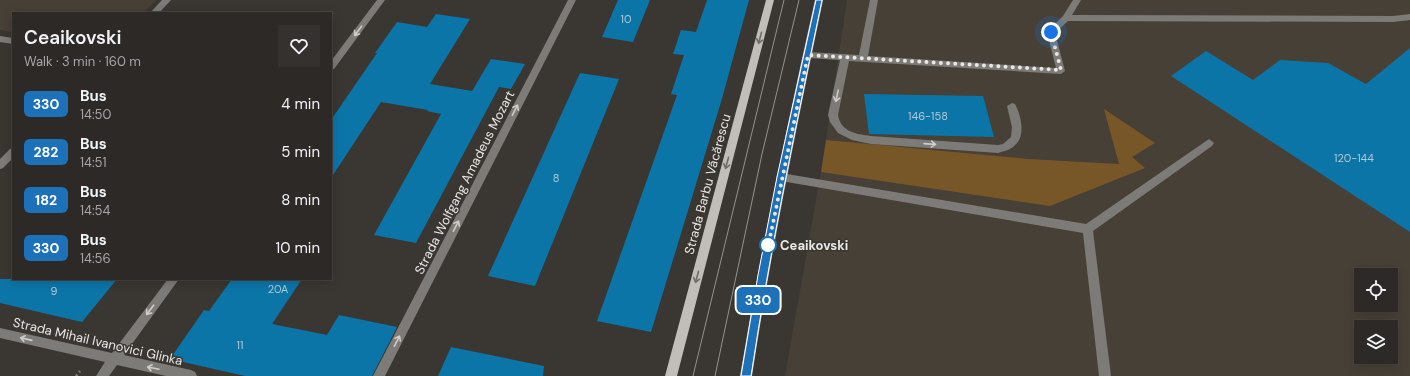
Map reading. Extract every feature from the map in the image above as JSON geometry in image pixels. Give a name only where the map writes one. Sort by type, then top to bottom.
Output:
[{"type":"main road","name":"Strada Barbu Văcărescu","points":[[671,376],[770,0]]},
{"type":"main road","points":[[746,376],[762,275],[781,177],[819,0]]},
{"type":"street","points":[[155,12],[167,0]]},
{"type":"street","points":[[332,66],[381,0]]},
{"type":"street","name":"Strada Wolfgang Amadeus Mozart","points":[[379,376],[572,0]]},
{"type":"street","points":[[863,58],[874,0]]},
{"type":"street","points":[[808,55],[1061,70],[1051,32],[1066,18],[1077,0]]},
{"type":"street","points":[[1066,18],[1393,20],[1410,17]]},
{"type":"street","points":[[0,39],[12,41]]},
{"type":"street","points":[[845,57],[833,115],[833,122],[837,128],[845,134],[871,140],[998,149],[1006,147],[1017,137],[1018,131],[1012,106]]},
{"type":"street","points":[[781,177],[1088,229],[1209,143]]},
{"type":"street","points":[[0,165],[12,153]]},
{"type":"street","points":[[1088,229],[1105,376]]},
{"type":"street","points":[[102,376],[173,280]]},
{"type":"street","name":"Strada Mihail Ivanovici Glinka","points":[[0,333],[191,376]]},
{"type":"shaded area","points":[[0,0],[156,0],[144,12],[12,12],[12,32],[0,30]]},
{"type":"shaded area","points":[[847,0],[1410,0],[1410,376],[785,376],[821,172]]},
{"type":"shaded area","points":[[1104,109],[1155,143],[1132,157],[1145,168],[1050,206],[821,172],[826,140],[1028,159],[1119,164]]},
{"type":"building","points":[[618,0],[650,0],[633,42],[602,37]]},
{"type":"building","points":[[707,0],[749,0],[721,102],[651,332],[597,321],[677,95],[671,94],[684,55],[673,54],[681,30],[696,32]]},
{"type":"building","points":[[436,14],[470,19],[430,84],[472,91],[491,59],[525,64],[511,89],[499,87],[416,243],[374,235],[441,114],[427,111],[428,110],[381,102],[332,176],[332,119],[397,22],[427,27]]},
{"type":"building","points":[[1410,48],[1410,232],[1171,76],[1206,51],[1253,80],[1280,60],[1328,63],[1366,84]]},
{"type":"building","points":[[580,73],[619,79],[535,286],[488,276]]},
{"type":"building","points":[[864,94],[983,96],[994,137],[869,134]]},
{"type":"building","points":[[0,279],[116,280],[82,322],[0,303]]},
{"type":"building","points":[[231,280],[301,280],[272,324],[327,335],[339,315],[397,327],[372,376],[245,376],[170,359],[204,310],[209,311]]},
{"type":"building","points":[[451,347],[544,366],[543,376],[438,376]]},
{"type":"tram line","points":[[693,376],[784,0]]},
{"type":"tram line","points":[[715,376],[762,154],[799,0]]},
{"type":"bus line","name":"330","points":[[746,376],[762,275],[781,177],[819,0]]},
{"type":"place","name":"Ceaikovski","points":[[768,245]]},
{"type":"route","points":[[768,245],[768,247],[781,177],[808,55],[1061,70],[1051,32]]}]
